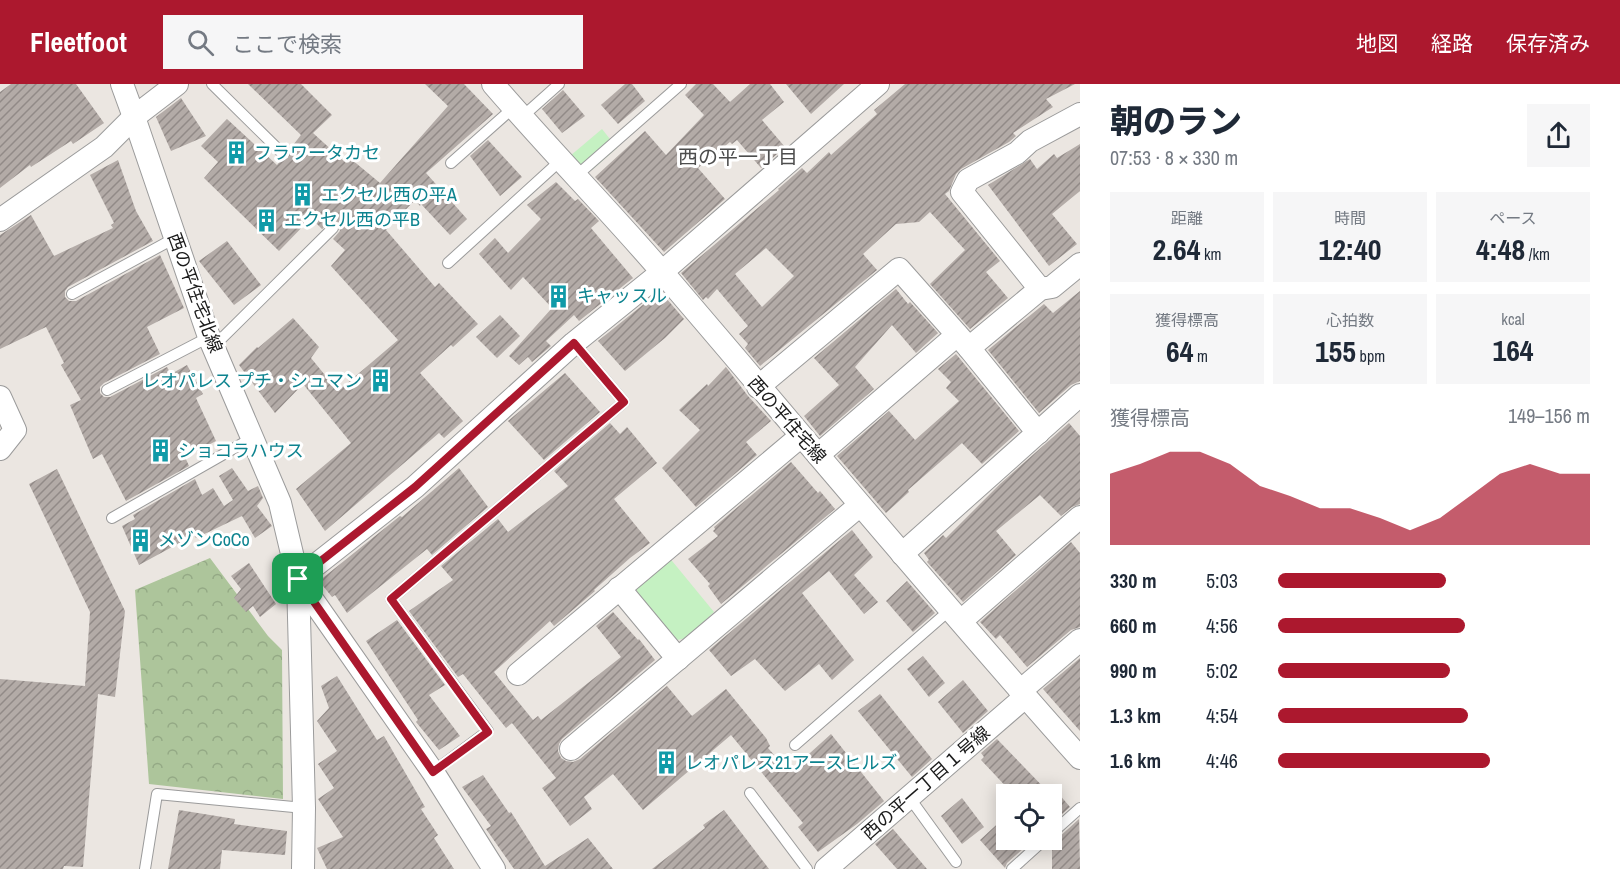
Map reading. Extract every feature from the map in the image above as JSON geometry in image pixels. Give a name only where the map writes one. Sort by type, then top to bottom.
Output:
[{"type":"street","name":"西の平住宅北線","points":[[122,84],[211,342],[280,503],[298,579],[433,772],[494,869]]},
{"type":"street","points":[[0,220],[104,147],[134,117],[177,84]]},
{"type":"street","name":"西の平住宅線","points":[[493,84],[662,272],[758,387],[1080,758]]},
{"type":"street","points":[[303,869],[304,808],[298,579],[415,487],[574,343],[662,272],[869,87]]},
{"type":"street","points":[[1041,289],[962,192],[968,180],[1017,153],[1030,141],[1080,114]]},
{"type":"street","points":[[818,455],[963,341],[1041,289],[1052,287],[1080,264]]},
{"type":"street","points":[[758,387],[900,268],[1038,433]]},
{"type":"street","points":[[0,397],[15,430],[0,449]]},
{"type":"street","points":[[902,554],[1038,433],[1078,401]]},
{"type":"street","points":[[518,674],[801,436]]},
{"type":"street","points":[[571,748],[861,505]]},
{"type":"street","points":[[956,615],[1080,517]]},
{"type":"street","points":[[619,588],[678,659]]},
{"type":"street","name":"西の平一丁目１号線","points":[[826,869],[909,797],[1080,640]]},
{"type":"lane","points":[[212,84],[282,153]]},
{"type":"lane","points":[[451,163],[517,112],[559,84]]},
{"type":"lane","points":[[448,263],[681,84]]},
{"type":"lane","points":[[107,390],[211,342],[333,228]]},
{"type":"lane","points":[[72,294],[175,238]]},
{"type":"lane","points":[[433,772],[488,732],[391,599],[624,402],[574,343]]},
{"type":"lane","points":[[112,518],[252,438]]},
{"type":"lane","points":[[795,746],[956,615]]},
{"type":"lane","points":[[750,793],[807,869]]},
{"type":"lane","points":[[145,869],[157,794],[304,808]]},
{"type":"lane","points":[[909,797],[956,862]]},
{"type":"lane","points":[[1062,824],[1080,808]]},
{"type":"lane","points":[[1012,869],[1033,850]]},
{"type":"green space","points":[[602,129],[617,148],[592,170],[581,169],[570,156]]},
{"type":"green space","points":[[668,556],[714,612],[687,638],[677,640],[638,594],[636,587]]},
{"type":"green space","points":[[210,558],[268,636],[282,650],[283,799],[149,784],[135,590]]},
{"type":"building","points":[[11,84],[76,84],[104,123],[73,144],[71,141],[31,167],[30,165],[0,188],[0,92]]},
{"type":"building","points":[[248,84],[301,84],[332,115],[313,133],[346,163],[351,159],[380,183],[448,106],[425,84],[464,84],[493,114],[426,173],[467,219],[450,235],[415,200],[386,230],[435,287],[439,283],[478,324],[420,373],[463,421],[444,438],[439,433],[325,531],[296,489],[351,443],[303,384],[275,413],[239,365],[293,318],[319,347],[311,358],[338,391],[398,340],[331,266],[345,250],[333,239],[340,231],[338,222],[331,221],[322,229],[311,218],[279,251],[204,178],[218,162],[201,146],[227,119],[277,165],[281,160],[288,158],[289,150],[301,135]]},
{"type":"building","points":[[625,84],[632,84],[645,101],[618,124],[601,105]]},
{"type":"building","points":[[696,84],[713,84],[730,102],[750,84],[770,84],[784,102],[762,120],[785,147],[761,168],[737,140],[732,144],[730,142],[698,168],[725,199],[664,252],[595,177],[645,131],[666,155],[704,115],[685,95]]},
{"type":"building","points":[[786,84],[844,84],[811,114]]},
{"type":"building","points":[[905,84],[1075,84],[1046,99],[1053,107],[1013,133],[1016,136],[1009,142],[961,169],[945,194],[1000,261],[986,272],[1008,298],[970,329],[930,284],[965,250],[930,212],[919,222],[896,224],[863,254],[877,270],[760,366],[745,348],[748,344],[739,334],[748,326],[717,289],[708,299],[706,297],[703,300],[681,273],[802,168],[807,173],[829,152],[831,155],[877,114],[874,110]],"holes":[[[766,248],[794,276],[762,307],[735,274]]]},
{"type":"building","points":[[563,90],[585,116],[562,133],[542,109]]},
{"type":"building","points":[[181,98],[206,136],[171,151],[156,117]]},
{"type":"building","points":[[488,140],[522,177],[500,196],[470,156]]},
{"type":"building","points":[[1080,144],[1080,191],[1052,214],[1077,244],[1049,266],[988,185],[1030,159],[1037,169],[1054,154],[1057,158]]},
{"type":"building","points":[[118,160],[136,211],[153,241],[68,287],[65,297],[69,301],[76,301],[160,255],[184,308],[147,327],[160,354],[104,383],[100,387],[100,393],[104,397],[110,397],[167,367],[171,374],[187,365],[203,394],[196,398],[216,441],[185,457],[189,466],[126,501],[102,454],[93,459],[70,405],[81,400],[61,365],[64,363],[46,327],[0,349],[0,235],[31,215],[54,256],[113,228],[111,225],[114,223],[90,175]]},
{"type":"building","points":[[556,182],[575,201],[578,199],[599,221],[591,228],[633,278],[579,321],[574,315],[546,341],[551,346],[532,362],[528,357],[519,365],[509,356],[552,308],[523,277],[511,290],[479,254],[495,238],[508,253],[541,219],[527,205]]},
{"type":"building","points":[[227,241],[261,285],[234,305],[199,261]]},
{"type":"building","points":[[896,289],[938,333],[916,353],[892,325],[855,367],[874,389],[820,436],[804,416],[839,385],[814,358]]},
{"type":"building","points":[[660,291],[684,319],[625,371],[598,341]]},
{"type":"building","points":[[1080,291],[1080,381],[1071,385],[1039,413],[988,350],[1044,304],[1053,313]]},
{"type":"building","points":[[500,315],[520,336],[497,358],[476,337]]},
{"type":"building","points":[[956,354],[1019,431],[982,464],[962,443],[908,490],[909,492],[886,513],[837,456],[889,411],[915,440],[959,401],[946,388],[951,382],[938,369]]},
{"type":"building","points":[[726,367],[771,421],[746,442],[757,455],[696,507],[662,468],[700,430],[679,410],[707,384],[708,386]]},
{"type":"building","points":[[565,373],[600,412],[544,460],[508,421]]},
{"type":"building","points":[[610,423],[620,434],[627,427],[657,463],[614,499],[650,543],[554,626],[550,621],[494,672],[533,720],[538,716],[541,720],[621,657],[596,626],[613,612],[655,660],[562,739],[558,751],[561,758],[573,762],[580,759],[667,686],[692,716],[726,689],[766,738],[770,746],[768,748],[789,772],[831,734],[884,801],[818,852],[798,827],[803,823],[731,735],[643,810],[613,774],[584,797],[592,809],[570,826],[542,788],[556,778],[512,723],[506,728],[463,674],[458,677],[409,611],[453,580],[441,566],[498,519],[508,532],[568,486],[554,471]]},
{"type":"building","points":[[1069,423],[1080,436],[1080,504],[1061,516],[1040,495],[996,531],[1016,555],[963,602],[927,562],[929,560],[924,553],[943,535],[946,538],[1000,484]]},
{"type":"building","points":[[791,462],[835,509],[721,604],[708,586],[710,584],[688,559],[718,536],[713,531],[714,527]]},
{"type":"building","points":[[232,468],[248,491],[258,486],[263,498],[257,506],[272,526],[255,538],[242,516],[196,538],[194,535],[139,565],[122,526],[135,519],[133,515],[195,479],[202,495],[213,488],[224,506],[233,500],[219,476]]},
{"type":"building","points":[[459,468],[488,507],[432,555],[427,549],[347,613],[335,595],[332,597],[319,581],[400,516],[402,517]]},
{"type":"building","points":[[57,469],[125,611],[115,697],[98,694],[83,867],[0,869],[0,679],[85,686],[90,612],[29,484]]},
{"type":"building","points":[[852,530],[873,557],[854,575],[878,602],[864,614],[829,571],[802,593],[854,660],[832,680],[819,664],[785,691],[755,659],[731,676],[709,650]]},
{"type":"building","points":[[1071,542],[1080,553],[1080,627],[1071,630],[1027,667],[1000,635],[996,639],[980,622]]},
{"type":"building","points":[[249,563],[276,604],[260,617],[253,606],[246,612],[234,598],[241,589],[231,576]]},
{"type":"building","points":[[907,581],[935,613],[913,632],[886,601]]},
{"type":"building","points":[[397,620],[445,685],[429,695],[460,736],[439,750],[416,722],[418,720],[366,641]]},
{"type":"building","points":[[923,656],[945,683],[929,697],[907,669]]},
{"type":"building","points":[[1080,658],[1080,731],[1043,689]]},
{"type":"building","points":[[337,676],[377,740],[384,736],[425,807],[421,809],[438,835],[434,838],[454,869],[327,869],[317,848],[343,837],[318,799],[334,788],[318,764],[337,751],[317,721],[329,708],[321,686]]},
{"type":"building","points":[[963,680],[988,711],[963,733],[938,702]]},
{"type":"building","points":[[880,694],[932,759],[912,777],[858,711]]},
{"type":"building","points":[[997,739],[1040,784],[1004,784],[981,760],[984,757],[981,753]]},
{"type":"building","points":[[483,775],[509,813],[511,812],[545,866],[588,838],[613,869],[514,869],[486,829],[491,826],[462,787]]},
{"type":"building","points":[[962,798],[984,827],[962,844],[941,816]]},
{"type":"building","points":[[1062,798],[1070,807],[1062,814]]},
{"type":"building","points":[[179,810],[235,819],[234,824],[287,831],[285,855],[222,850],[220,869],[168,869]]},
{"type":"building","points":[[724,810],[769,869],[652,869],[705,828],[703,825]]},
{"type":"building","points":[[1079,819],[1080,869],[1052,869],[1052,850],[1062,850],[1062,834]]},
{"type":"building","points":[[996,825],[996,850],[1022,850],[1007,863],[1005,868],[980,840]]},
{"type":"building","points":[[893,829],[927,869],[897,869],[875,844]]},
{"type":"place","name":"フラワータカセ","points":[[236,153]]},
{"type":"place","name":"エクセル西の平A","points":[[303,195]]},
{"type":"place","name":"エクセル西の平B","points":[[266,220]]},
{"type":"place","name":"キャッスル","points":[[559,296]]},
{"type":"place","name":"レオパレス プチ・シュマン","points":[[380,381]]},
{"type":"place","name":"ショコラハウス","points":[[160,451]]},
{"type":"place","name":"メゾンCoCo","points":[[140,540]]},
{"type":"place","name":"レオパレス21アースヒルズ","points":[[667,763]]},
{"type":"district","name":"西の平一丁目","points":[[738,157]]},
{"type":"route","points":[[574,343],[624,402],[391,599],[488,732],[433,772],[298,579],[415,487],[574,343]]}]
